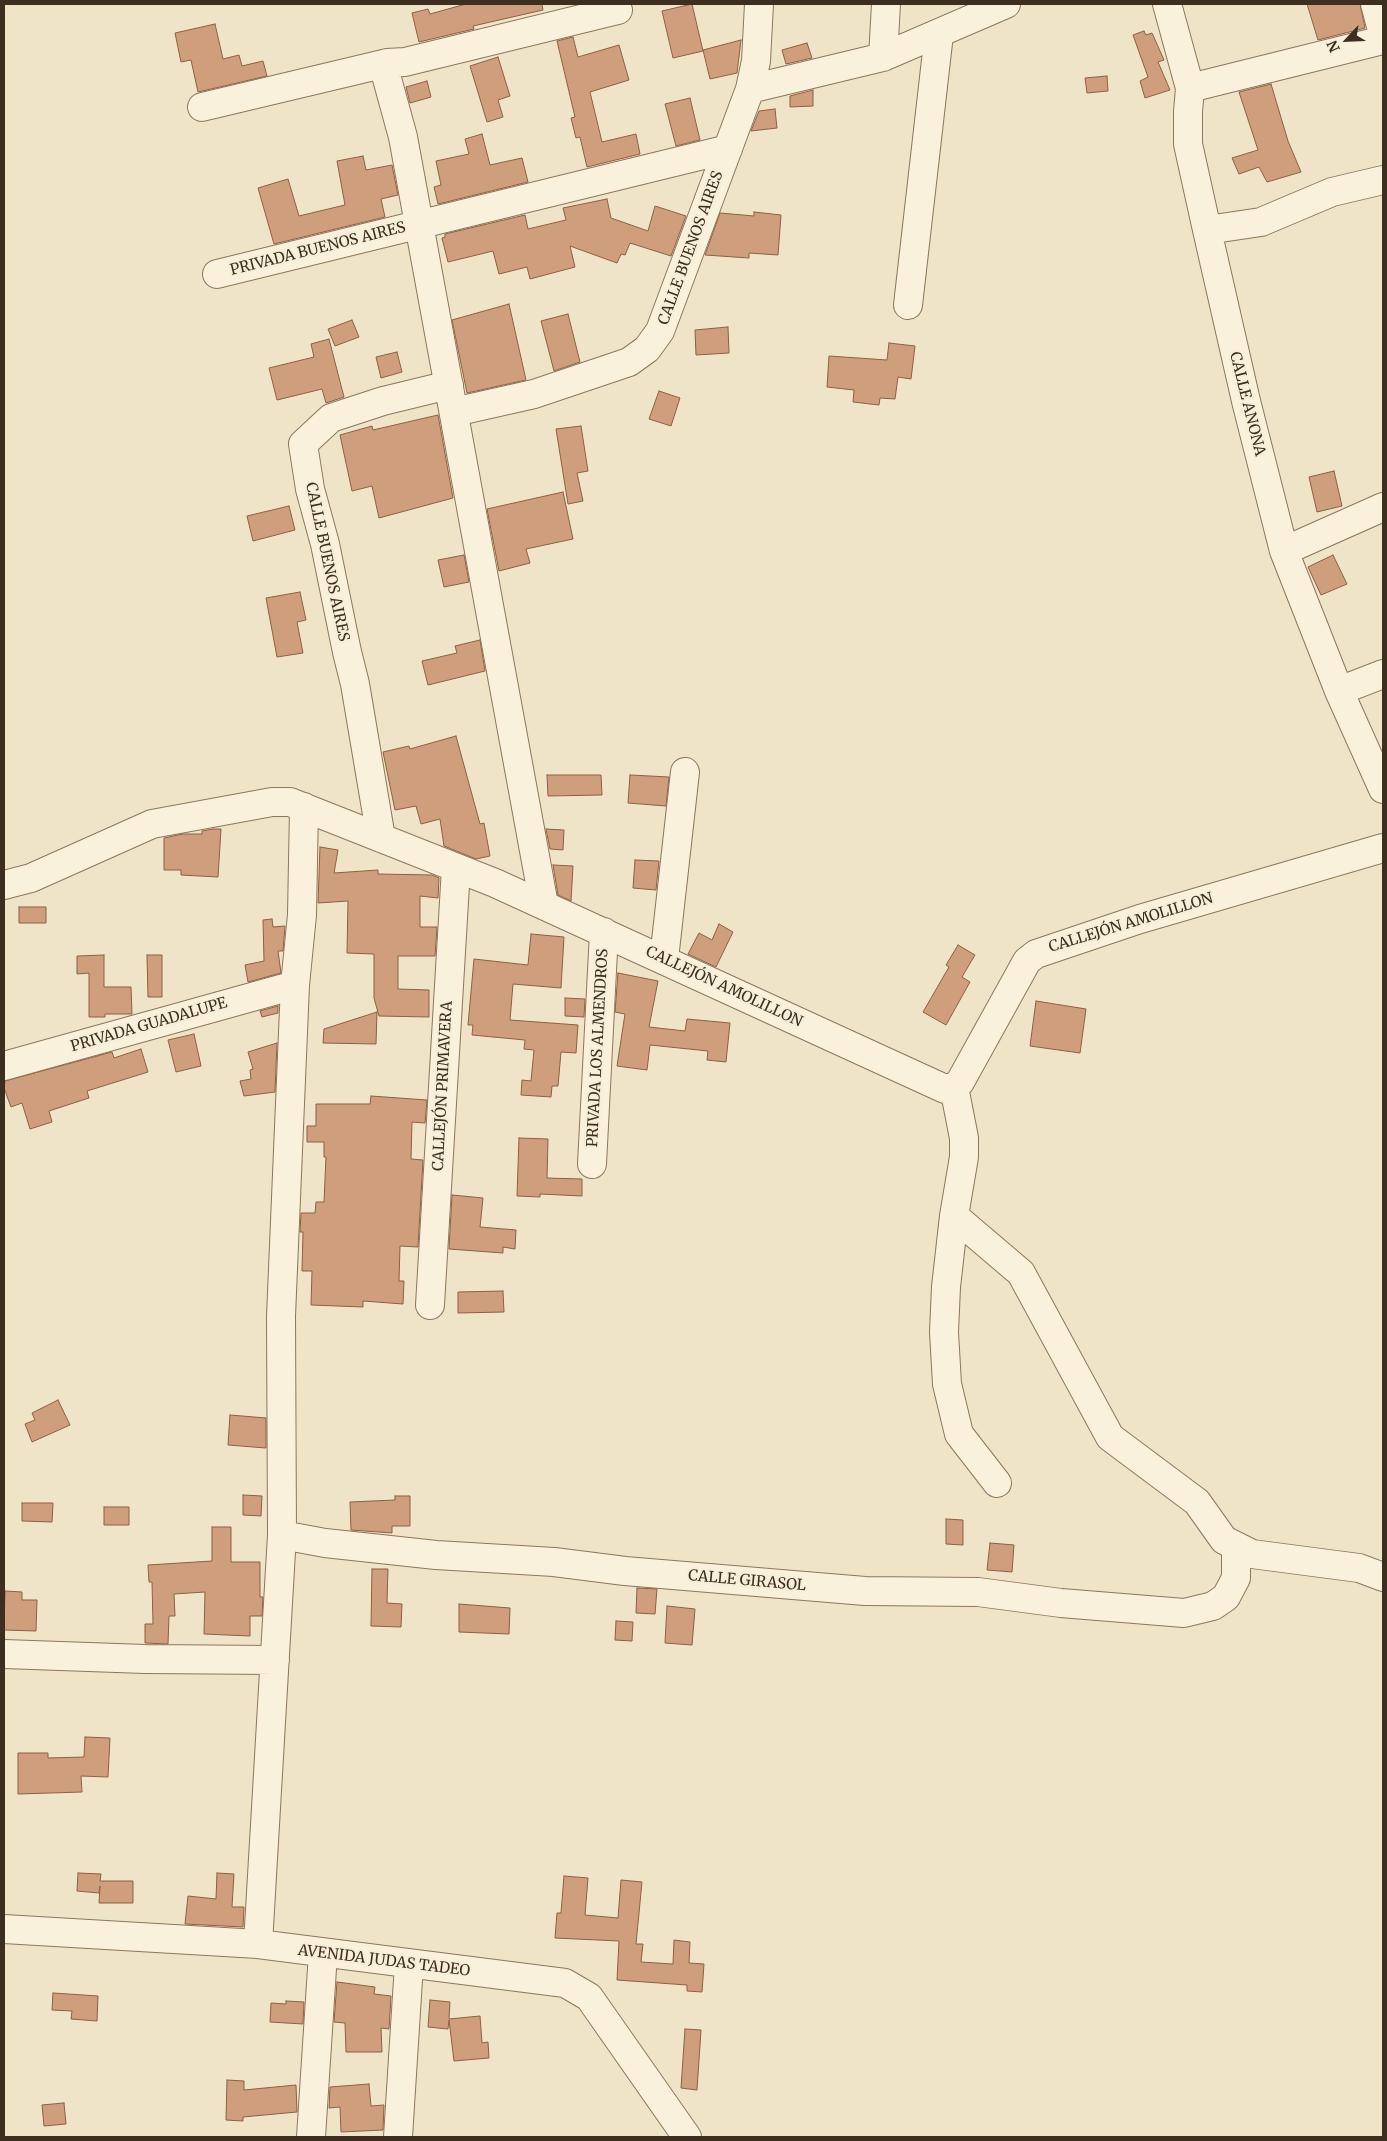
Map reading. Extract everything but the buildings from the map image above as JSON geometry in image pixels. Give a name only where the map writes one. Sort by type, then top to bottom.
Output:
[{"type":"street","name":"CALLE BUENOS AIRES","points":[[454,412],[534,394],[629,362],[647,349],[660,331],[750,89],[756,61],[759,4]]},
{"type":"street","points":[[883,58],[886,4]]},
{"type":"street","points":[[750,89],[883,58],[1006,4]]},
{"type":"street","name":"CALLE ANONA","points":[[1167,4],[1190,88],[1188,144],[1246,401],[1284,550],[1339,691],[1383,789]]},
{"type":"street","points":[[1375,4],[1383,34]]},
{"type":"street","points":[[202,107],[387,63],[405,62],[618,10]]},
{"type":"street","points":[[908,305],[939,34]]},
{"type":"street","points":[[1190,88],[1383,40]]},
{"type":"street","points":[[387,63],[386,75],[403,137],[544,905]]},
{"type":"street","name":"CALLE BUENOS AIRES","points":[[419,225],[728,149]]},
{"type":"street","points":[[1207,230],[1262,222],[1332,192],[1383,180]]},
{"type":"street","name":"PRIVADA BUENOS AIRES","points":[[217,274],[419,225]]},
{"type":"street","name":"CALLE BUENOS AIRES","points":[[381,838],[355,684],[325,544],[310,489],[303,444],[331,418],[448,385]]},
{"type":"street","points":[[1284,550],[1383,507]]},
{"type":"street","points":[[1339,691],[1383,674]]},
{"type":"street","points":[[664,959],[685,772]]},
{"type":"street","name":"CALLEJÓN AMOLILLON","points":[[4,884],[31,878],[152,824],[272,802],[290,802],[544,905],[945,1088],[954,1087],[960,1082],[1028,961],[1036,954],[1140,919],[1383,848]]},
{"type":"street","points":[[258,1944],[282,1535],[281,1316],[295,985],[302,914],[304,807]]},
{"type":"street","name":"CALLEJÓN PRIMAVERA","points":[[430,1305],[456,868]]},
{"type":"street","name":"PRIVADA LOS ALMENDROS","points":[[592,1164],[604,932]]},
{"type":"street","name":"PRIVADA GUADALUPE","points":[[4,1066],[295,985]]},
{"type":"street","points":[[954,1087],[964,1138],[964,1157],[954,1216],[946,1287],[944,1332],[948,1384],[959,1434],[997,1483]]},
{"type":"street","points":[[954,1216],[1021,1273],[1110,1437],[1197,1502],[1224,1540],[1236,1548],[1252,1554],[1358,1568],[1383,1577]]},
{"type":"street","name":"CALLE GIRASOL","points":[[282,1535],[325,1543],[436,1555],[554,1562],[625,1571],[865,1591],[978,1592],[1061,1603],[1184,1613],[1213,1606],[1226,1596],[1236,1578],[1236,1548]]},
{"type":"street","points":[[4,1654],[145,1659],[274,1660]]},
{"type":"street","name":"AVENIDA JUDAS TADEO","points":[[4,1929],[258,1944],[565,1983],[589,1997],[687,2137]]},
{"type":"street","points":[[311,2137],[323,1952]]},
{"type":"street","points":[[398,2137],[409,1964]]}]
